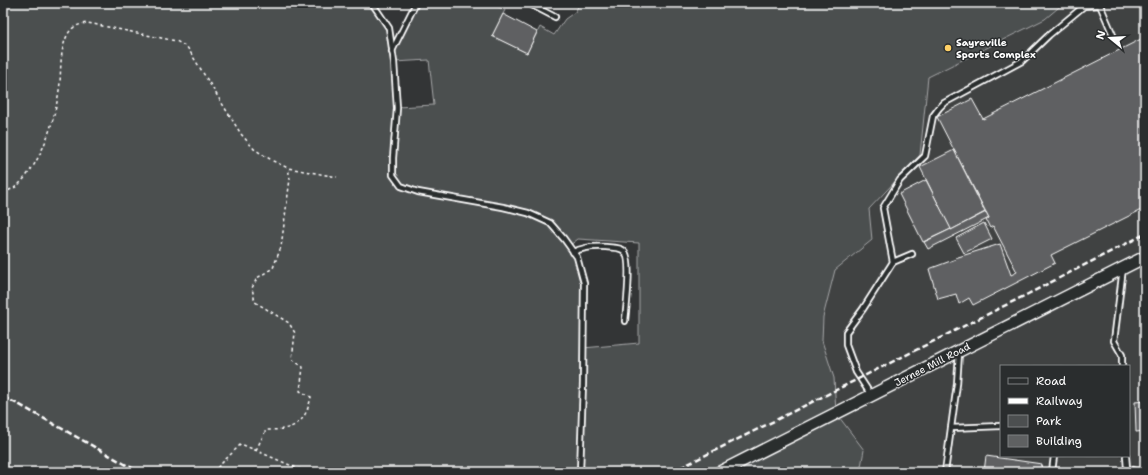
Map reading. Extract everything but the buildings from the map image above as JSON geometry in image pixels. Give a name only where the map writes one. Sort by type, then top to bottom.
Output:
[{"type":"street","name":"Jernee Mill Road","points":[[720,472],[1145,257]]},
{"type":"lane","points":[[372,3],[389,28],[392,51],[397,108],[393,175],[402,186],[418,192],[503,207],[528,213],[550,223],[577,257],[584,283],[580,472]]},
{"type":"lane","points":[[392,51],[416,3]]},
{"type":"lane","points":[[528,3],[555,17]]},
{"type":"lane","points":[[893,262],[883,208],[900,180],[925,156],[933,116],[939,108],[944,103],[1022,62],[1049,34],[1084,6],[1101,4],[1113,35]]},
{"type":"lane","points":[[573,252],[582,248],[597,246],[619,248],[627,254],[629,269],[625,321]]},
{"type":"lane","points":[[870,395],[856,372],[846,345],[846,332],[863,309],[893,262],[912,254]]},
{"type":"lane","points":[[1122,365],[1122,355],[1114,341],[1123,268]]},
{"type":"lane","points":[[945,472],[957,384],[959,351]]},
{"type":"lane","points":[[951,428],[1000,426]]},
{"type":"lane","points":[[1052,472],[1054,457]]},
{"type":"lane","points":[[1126,457],[1127,470],[1139,472]]},
{"type":"path","points":[[3,193],[16,186],[32,167],[46,142],[58,95],[63,46],[68,33],[78,24],[88,23],[176,41],[187,47],[241,134],[254,149],[273,161],[288,168],[337,176]]},
{"type":"path","points":[[256,450],[266,430],[279,430],[298,424],[308,410],[311,397],[300,391],[304,367],[292,360],[295,333],[288,323],[255,302],[252,288],[257,278],[273,268],[281,247],[290,179],[288,168]]},
{"type":"path","points":[[213,472],[241,444],[306,472]]},
{"type":"shaded area","points":[[1064,3],[1145,3],[1145,472],[860,472],[864,450],[836,413],[822,341],[823,317],[835,270],[872,240],[869,209],[920,155],[928,77],[1045,19]]},
{"type":"green space","points":[[3,3],[372,3],[389,28],[392,50],[416,3],[490,3],[505,10],[492,36],[527,53],[540,27],[554,35],[565,19],[575,12],[580,3],[1064,3],[1045,19],[928,77],[920,155],[869,209],[872,240],[835,270],[823,317],[822,341],[834,378],[836,413],[864,450],[860,472],[3,472]],"holes":[[[429,60],[434,105],[397,107],[394,62]],[[578,239],[639,243],[639,343],[583,348],[584,283],[577,257],[569,246]]]},
{"type":"railway","points":[[672,472],[1145,234]]},
{"type":"railway","points":[[3,397],[139,472]]},
{"type":"place","name":"Sayreville Sports Complex","points":[[948,48]]}]
